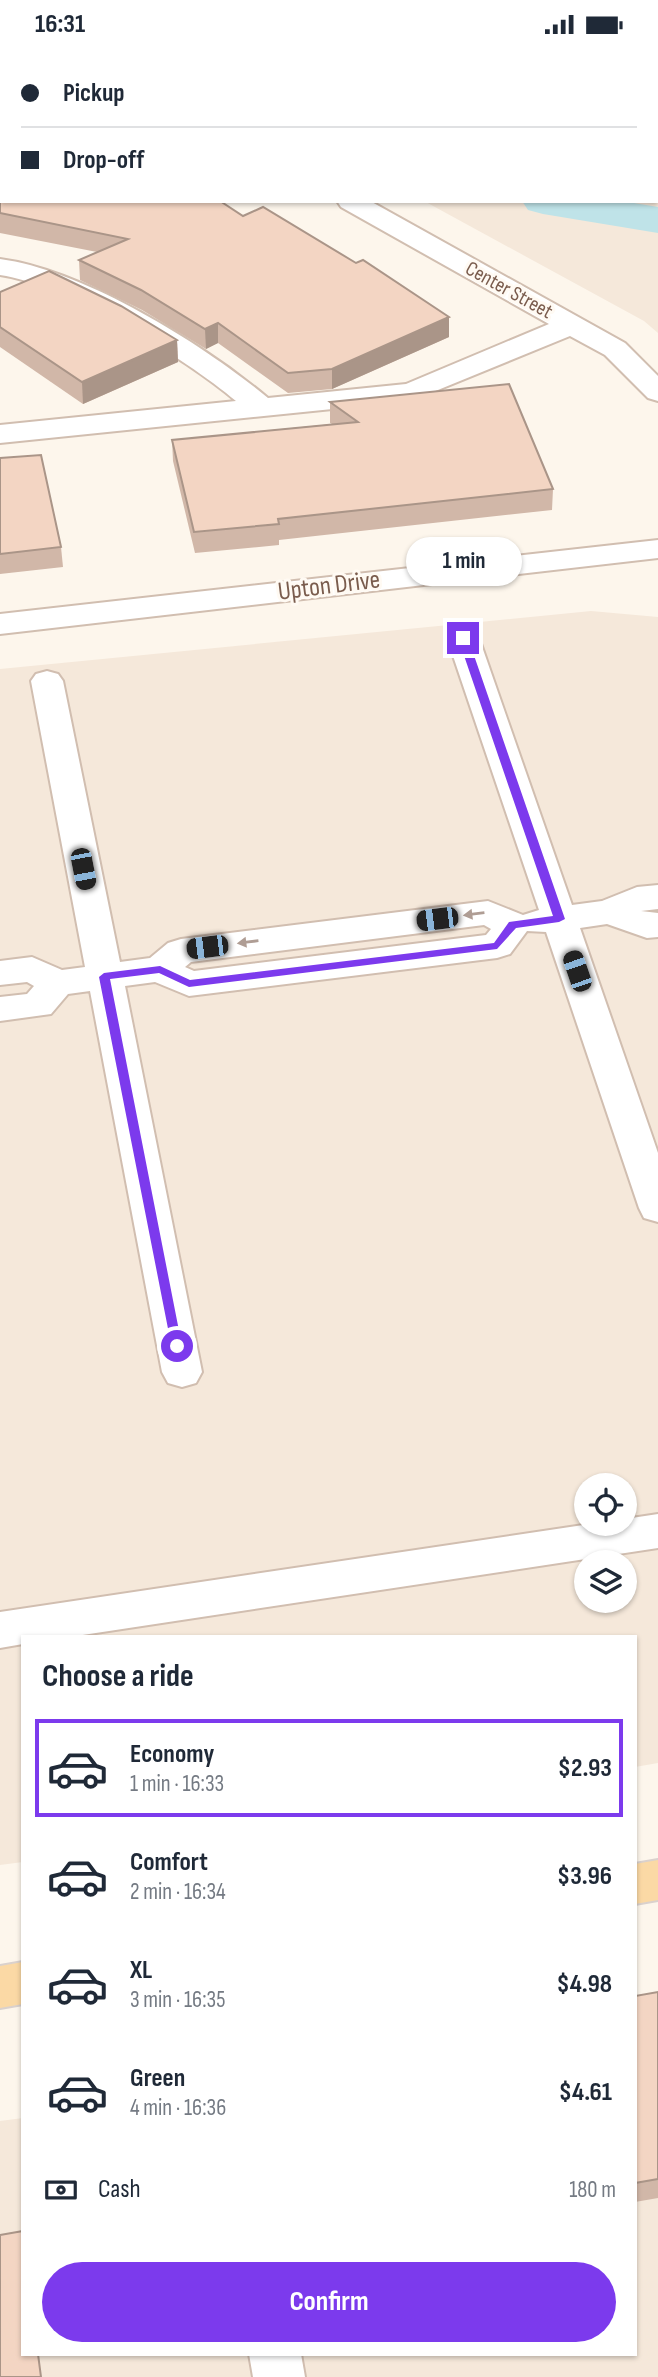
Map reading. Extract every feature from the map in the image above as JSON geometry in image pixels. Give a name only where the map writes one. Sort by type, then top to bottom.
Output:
[{"type":"main road","points":[[637,1884],[658,1880]]},
{"type":"main road","points":[[0,1987],[21,1983]]},
{"type":"street","name":"Center Street","points":[[355,203],[615,349],[658,393]]},
{"type":"street","points":[[0,267],[48,278],[166,338],[226,376],[262,408]]},
{"type":"street","points":[[0,434],[411,392],[571,325]]},
{"type":"street","name":"Upton Drive","points":[[0,624],[658,549]]},
{"type":"street","points":[[463,638],[658,1208]]},
{"type":"street","points":[[47,681],[182,1372]]},
{"type":"street","points":[[0,973],[32,969],[57,983],[160,969],[189,984],[497,946],[513,925],[609,912],[637,899],[658,897]]},
{"type":"street","points":[[609,912],[647,926],[658,925]]},
{"type":"street","points":[[0,1010],[38,1005],[57,983]]},
{"type":"street","points":[[0,1630],[658,1531]]},
{"type":"street","points":[[275,2356],[279,2377]]},
{"type":"shaded area","points":[[428,203],[658,203],[658,333],[644,321]]},
{"type":"shaded area","points":[[591,611],[658,617],[658,1763],[637,1767],[637,1635],[21,1635],[21,1862],[0,1865],[0,669]]},
{"type":"shaded area","points":[[658,2017],[658,2377],[0,2377],[0,2121],[21,2118],[21,2356],[637,2356],[637,2021]]},
{"type":"building","points":[[0,203],[223,203],[243,216],[263,207],[356,263],[363,260],[449,317],[332,369],[288,373],[218,323],[205,329],[141,290],[79,260],[128,239],[0,213]]},
{"type":"building","points":[[49,271],[121,306],[177,340],[82,382],[0,327],[0,292]]},
{"type":"building","points":[[509,384],[553,489],[278,519],[279,524],[194,532],[172,440],[358,422],[330,402]]},
{"type":"building","points":[[41,455],[61,547],[0,554],[0,458]]},
{"type":"building","points":[[658,1992],[658,2179],[637,2183],[637,1996]]},
{"type":"building","points":[[21,2231],[21,2356],[38,2356],[41,2377],[0,2377],[0,2235]]},
{"type":"waterway","points":[[555,203],[658,220]]},
{"type":"route","points":[[177,1346],[104,977],[160,969],[189,984],[497,946],[513,925],[559,919],[463,638]]}]
